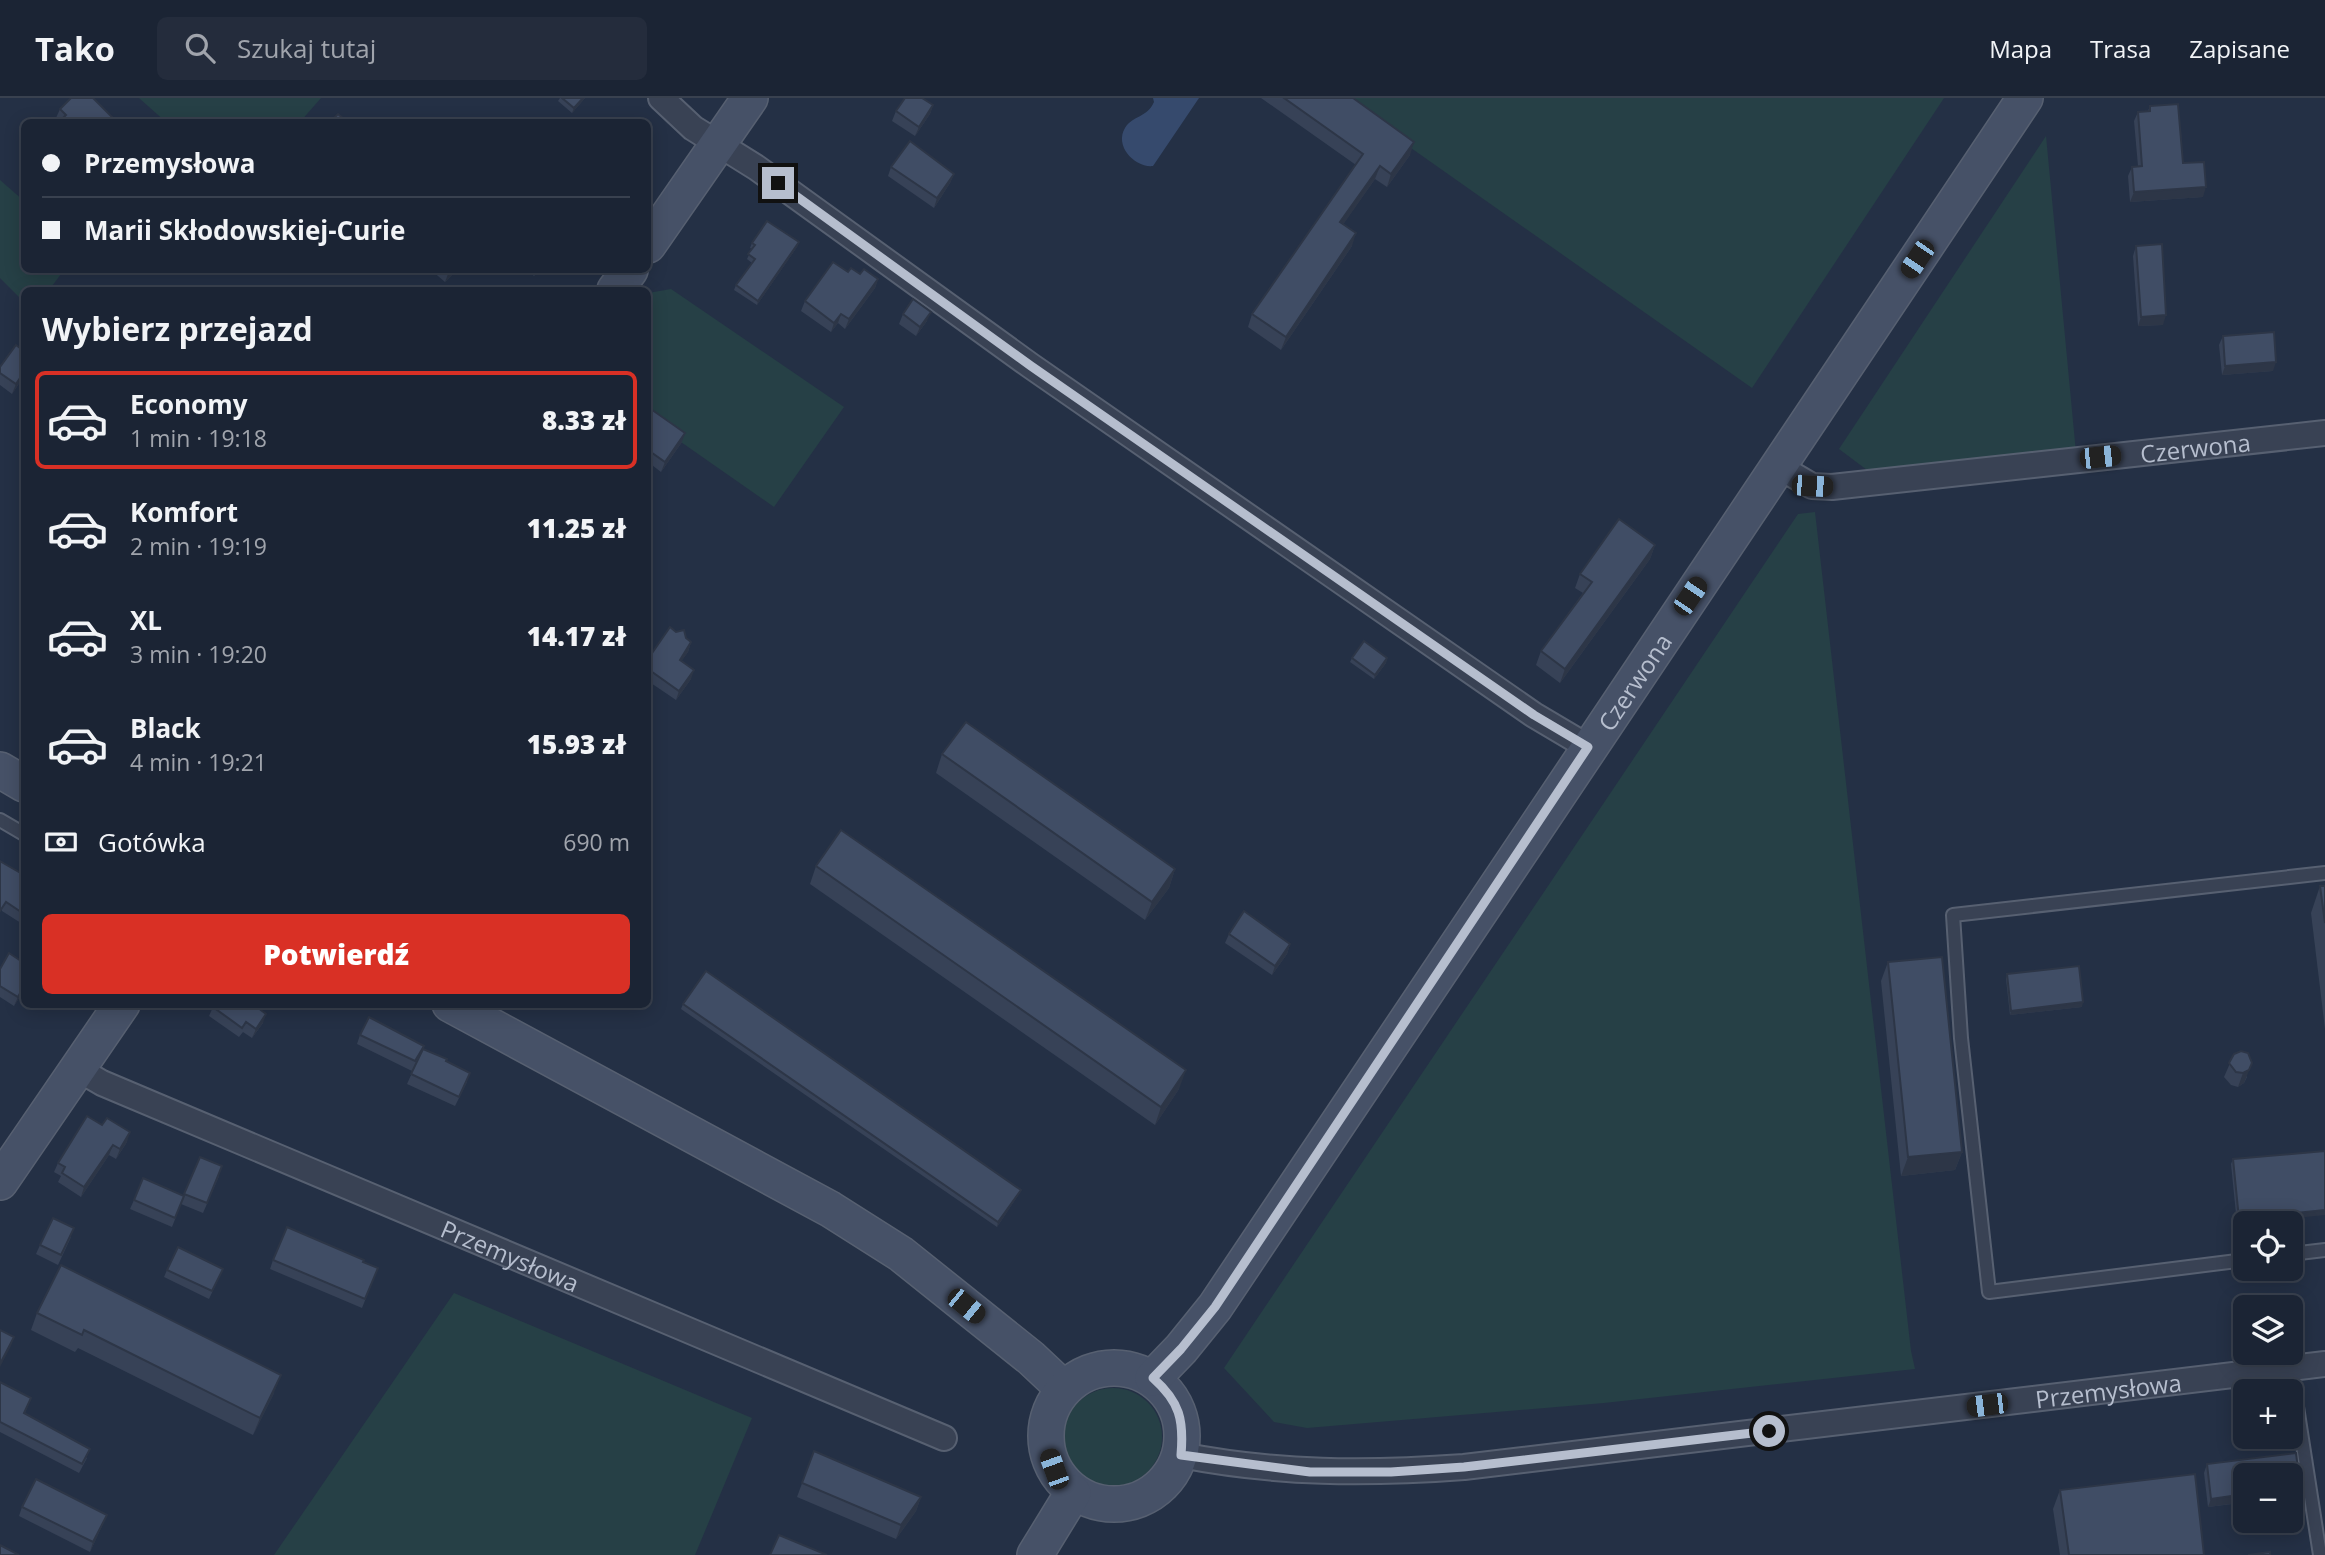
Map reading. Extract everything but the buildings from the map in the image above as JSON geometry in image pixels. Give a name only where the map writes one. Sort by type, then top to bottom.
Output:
[{"type":"main road","points":[[651,241],[750,98]]},
{"type":"main road","name":"Czerwona","points":[[1153,1378],[1215,1307],[2025,98]]},
{"type":"main road","points":[[0,770],[21,782]]},
{"type":"main road","points":[[0,1182],[119,1008]]},
{"type":"main road","points":[[457,1008],[830,1209],[901,1254],[1031,1358],[1064,1389]]},
{"type":"main road","points":[[1103,1368],[1125,1368],[1153,1378],[1165,1388],[1178,1407],[1183,1429],[1181,1455],[1172,1474],[1156,1491],[1135,1502],[1111,1504],[1073,1493],[1054,1469],[1047,1449],[1046,1427],[1052,1406],[1064,1389],[1082,1375],[1103,1368]]},
{"type":"main road","points":[[1035,1555],[1073,1493]]},
{"type":"street","points":[[661,98],[693,128],[757,168],[1031,366],[1534,715],[1588,747]]},
{"type":"street","name":"Czerwona","points":[[1777,466],[1812,486],[1832,487],[2325,433]]},
{"type":"street","name":"Przemysłowa","points":[[78,1069],[102,1083],[944,1438]]},
{"type":"street","name":"Przemysłowa","points":[[1181,1455],[1310,1472],[1391,1472],[1464,1467],[2325,1364]]},
{"type":"lane","points":[[0,820],[21,832]]},
{"type":"lane","points":[[2233,1262],[1989,1292],[1961,1038],[1953,915],[2325,873]]},
{"type":"lane","points":[[2303,1253],[2325,1250]]},
{"type":"lane","points":[[2291,1368],[2320,1555]]},
{"type":"green space","points":[[139,98],[321,98],[303,119],[163,119]]},
{"type":"green space","points":[[1340,98],[1944,98],[1752,388]]},
{"type":"green space","points":[[2046,136],[2076,453],[1875,476],[1839,449]]},
{"type":"green space","points":[[0,180],[21,198],[21,273],[62,273],[51,287],[21,287],[21,299],[0,278]]},
{"type":"green space","points":[[671,289],[844,407],[774,507],[651,421],[651,292]]},
{"type":"green space","points":[[1815,512],[1915,1369],[1604,1403],[1307,1428],[1274,1422],[1224,1368],[1798,514]]},
{"type":"green space","points":[[454,1293],[752,1418],[695,1555],[274,1555]]},
{"type":"green space","points":[[1113,1388],[1140,1396],[1154,1410],[1162,1437],[1154,1464],[1140,1478],[1113,1486],[1086,1478],[1072,1464],[1064,1437],[1072,1410],[1086,1396]]},
{"type":"water","points":[[1153,98],[1199,98],[1153,166],[1146,166],[1133,160],[1128,154],[1122,142],[1122,135],[1128,124],[1151,107]]},
{"type":"route","points":[[778,183],[1031,366],[1534,715],[1588,747],[1215,1307],[1153,1378],[1165,1388],[1178,1407],[1183,1429],[1181,1455],[1310,1472],[1391,1472],[1464,1467],[1769,1431]]}]
